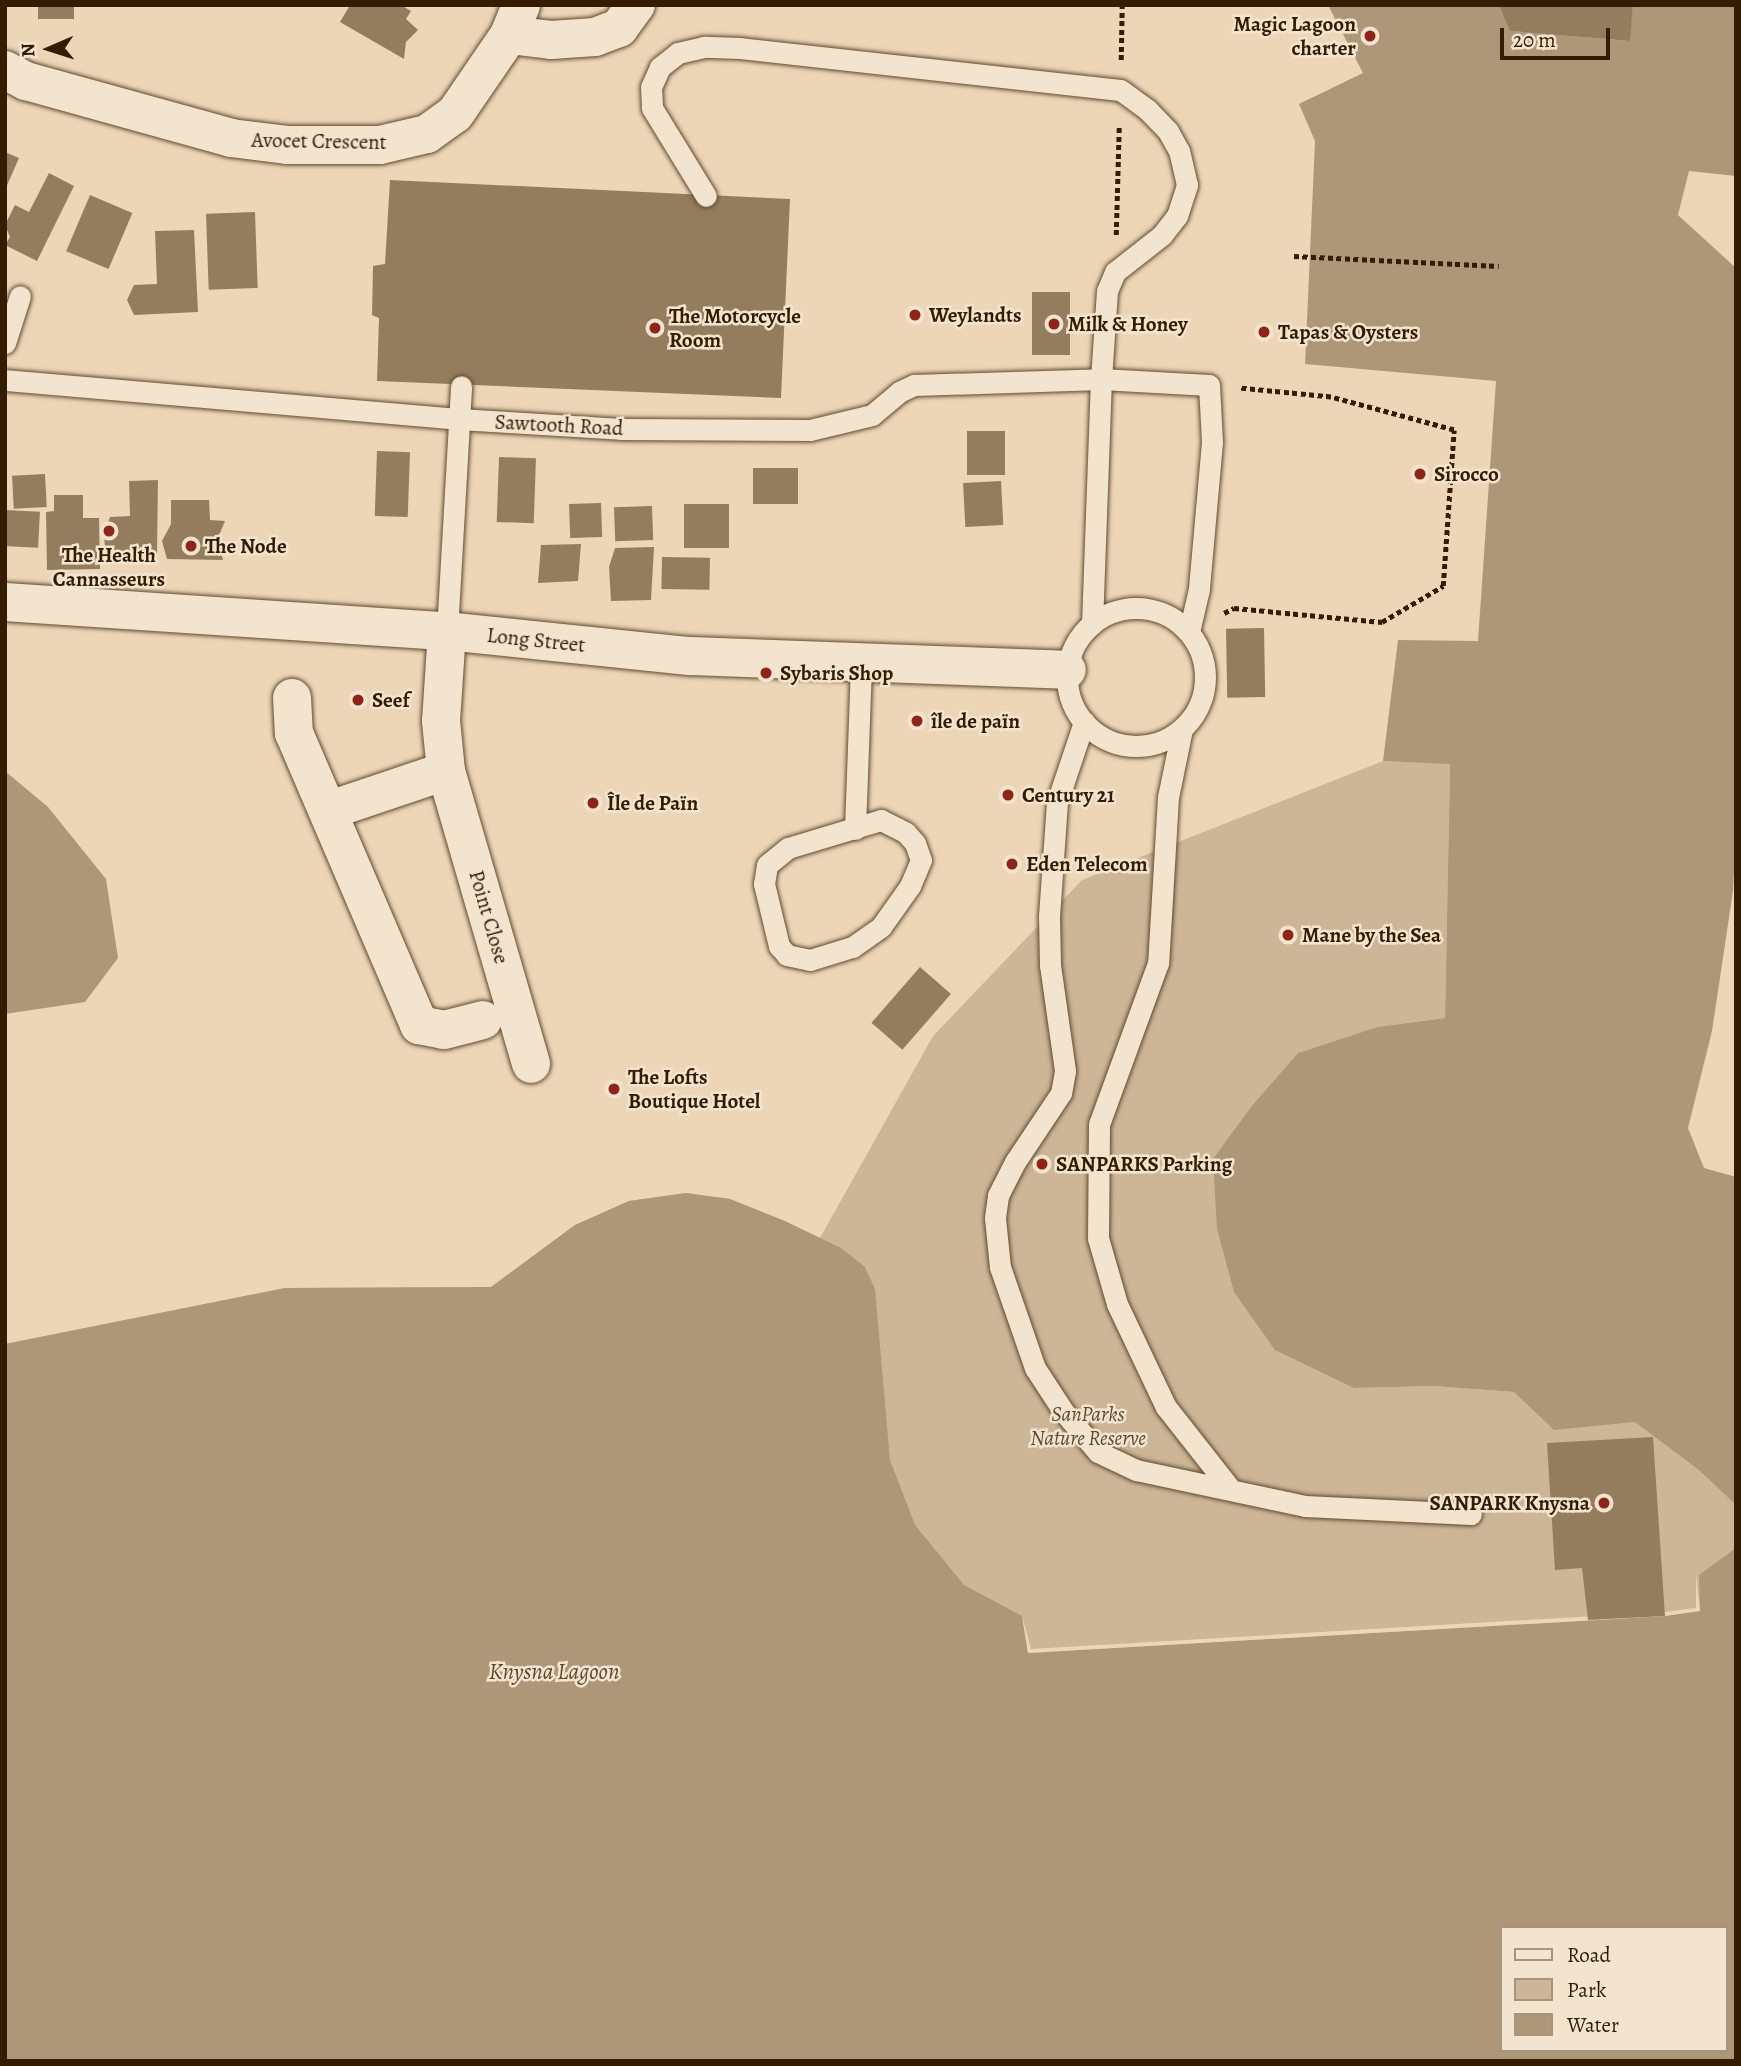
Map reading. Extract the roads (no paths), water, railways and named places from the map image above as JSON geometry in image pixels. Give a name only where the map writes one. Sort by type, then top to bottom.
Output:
[{"type":"street","name":"Avocet Crescent","points":[[5,70],[39,85],[231,138],[287,145],[380,145],[427,134],[455,114],[515,20],[551,40],[595,37],[619,28],[636,5]]},
{"type":"street","name":"Long Street","points":[[5,602],[447,631],[690,656],[1068,670]]},
{"type":"street","name":"Point Close","points":[[447,631],[441,721],[446,771],[531,1064]]},
{"type":"street","points":[[292,698],[294,733],[330,810],[419,1025],[444,1030],[483,1020]]},
{"type":"street","points":[[330,810],[446,771]]},
{"type":"lane","points":[[706,196],[652,108],[651,87],[660,66],[678,53],[740,48],[1120,90],[1148,110],[1168,131],[1179,151],[1187,185],[1177,216],[1162,235],[1115,272],[1107,291],[1092,624]]},
{"type":"lane","points":[[5,343],[20,296]]},
{"type":"lane","name":"Sawtooth Road","points":[[5,380],[459,419],[621,429],[810,430],[872,415],[914,385],[1101,379],[1209,386],[1211,455],[1199,589],[1189,632]]},
{"type":"lane","points":[[447,631],[461,386]]},
{"type":"lane","points":[[1182,729],[1164,741],[1121,744],[1084,722],[1068,688],[1068,670],[1080,637],[1092,624],[1110,612],[1142,609],[1172,618],[1189,632],[1205,671],[1204,693],[1182,729],[1168,797],[1158,963],[1099,1124],[1098,1238],[1117,1304],[1166,1407],[1229,1487]]},
{"type":"lane","points":[[855,829],[861,662]]},
{"type":"lane","points":[[1084,722],[1057,802],[1049,916],[1051,965],[1065,1070],[1052,1112],[1015,1162],[998,1196],[995,1218],[1000,1267],[1035,1368],[1063,1411],[1098,1452],[1136,1470],[1229,1487],[1305,1506],[1471,1514]]},
{"type":"lane","points":[[881,820],[906,833],[921,860],[918,874],[881,927],[864,939],[810,960],[795,960],[779,946],[764,884],[767,865],[788,848],[855,829],[881,820]]},
{"type":"water","points":[[1328,5],[1499,5],[1511,31],[1629,41],[1633,5],[1736,5],[1736,176],[1689,171],[1678,215],[1736,268],[1736,833],[1733,891],[1712,1031],[1688,1128],[1704,1168],[1736,1177],[1736,1505],[1699,1470],[1635,1422],[1554,1430],[1514,1392],[1433,1386],[1354,1388],[1275,1350],[1234,1292],[1217,1229],[1213,1159],[1251,1107],[1298,1053],[1377,1027],[1445,1018],[1450,764],[1383,761],[1398,640],[1478,641],[1496,381],[1305,364],[1315,141],[1299,104],[1363,73]]},
{"type":"water","points":[[5,771],[48,807],[106,879],[118,958],[85,1002],[5,1014]]},
{"type":"water","name":"Knysna Lagoon","points":[[686,1193],[730,1199],[841,1248],[865,1267],[875,1289],[890,1460],[915,1525],[964,1585],[1022,1616],[1028,1653],[1665,1616],[1700,1610],[1699,1575],[1736,1548],[1736,2061],[5,2061],[5,1344],[285,1288],[491,1287],[575,1225],[629,1201]]},
{"type":"place","name":"Magic Lagoon charter","points":[[1370,36]]},
{"type":"place","name":"Weylandts","points":[[915,315]]},
{"type":"place","name":"Milk & Honey","points":[[1054,324]]},
{"type":"place","name":"The Motorcycle Room","points":[[655,328]]},
{"type":"place","name":"Tapas & Oysters","points":[[1264,332]]},
{"type":"place","name":"Sirocco","points":[[1420,474]]},
{"type":"place","name":"The Health Cannasseurs","points":[[109,531]]},
{"type":"place","name":"The Node","points":[[191,546]]},
{"type":"place","name":"Sybaris Shop","points":[[766,673]]},
{"type":"place","name":"Seef","points":[[358,700]]},
{"type":"place","name":"île de païn","points":[[917,721]]},
{"type":"place","name":"Century 21","points":[[1008,795]]},
{"type":"place","name":"Île de Païn","points":[[593,803]]},
{"type":"place","name":"Eden Telecom","points":[[1012,864]]},
{"type":"place","name":"Mane by the Sea","points":[[1288,935]]},
{"type":"place","name":"The Lofts Boutique Hotel","points":[[614,1089]]},
{"type":"place","name":"SANPARKS Parking","points":[[1042,1164]]},
{"type":"place","name":"SANPARK Knysna","points":[[1604,1503]]},
{"type":"park label","name":"SanParks Nature Reserve","points":[[1088,1426]]}]
